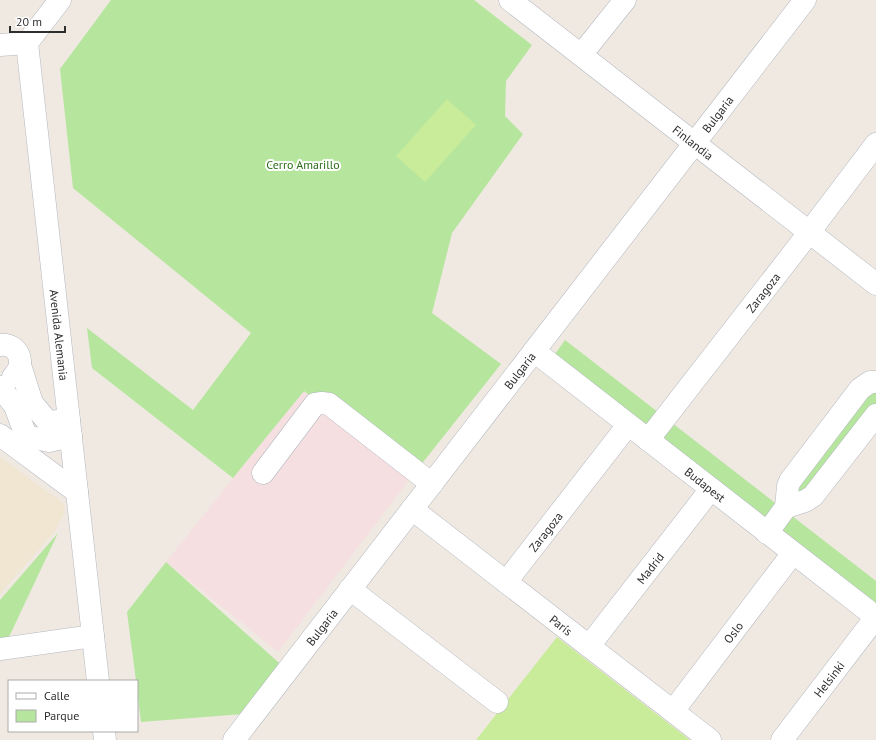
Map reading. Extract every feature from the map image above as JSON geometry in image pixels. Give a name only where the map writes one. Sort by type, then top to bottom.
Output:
[{"type":"street","points":[[0,45],[27,43],[60,0]]},
{"type":"street","name":"Finlandia","points":[[510,0],[876,284]]},
{"type":"street","points":[[581,55],[625,0]]},
{"type":"street","name":"Bulgaria","points":[[234,740],[805,0]]},
{"type":"street","name":"Avenida Alemania","points":[[27,43],[98,680]]},
{"type":"street","name":"Zaragoza","points":[[648,440],[876,144]]},
{"type":"street","points":[[0,345],[10,346],[18,353],[20,365],[32,403],[48,422],[70,428]]},
{"type":"street","name":"Budapest","points":[[534,351],[876,617]]},
{"type":"street","points":[[0,380],[12,377],[17,373],[20,365]]},
{"type":"street","points":[[767,532],[786,507],[788,486],[790,481],[860,389],[870,382],[876,382]]},
{"type":"street","points":[[0,387],[15,406],[26,436],[49,441],[70,428]]},
{"type":"street","points":[[263,473],[315,404],[322,403],[329,404],[432,484]]},
{"type":"street","points":[[786,507],[805,501],[813,496],[876,415]]},
{"type":"street","name":"Zaragoza","points":[[506,582],[628,425]]},
{"type":"street","points":[[0,435],[77,492]]},
{"type":"street","name":"Madrid","points":[[589,646],[711,489]]},
{"type":"street","name":"París","points":[[412,509],[710,740]]},
{"type":"street","name":"Oslo","points":[[673,711],[794,553]]},
{"type":"street","points":[[350,589],[497,702]]},
{"type":"street","name":"Helsinki","points":[[782,740],[876,617]]},
{"type":"street","points":[[0,649],[93,636]]},
{"type":"shaded area","points":[[303,391],[412,476],[278,652],[166,562]]},
{"type":"shaded area","points":[[0,457],[63,503],[65,512],[55,531],[0,594]]},
{"type":"green space","name":"Cerro Amarillo","points":[[111,0],[474,0],[532,45],[506,81],[505,116],[523,134],[452,233],[432,313],[501,364],[412,476],[304,391],[233,478],[92,368],[87,328],[193,410],[251,333],[73,188],[60,69]]},
{"type":"green space","points":[[447,99],[476,125],[425,182],[396,156]]},
{"type":"green space","points":[[565,340],[876,581],[876,603],[555,354]]},
{"type":"green space","points":[[876,387],[876,406],[809,494],[798,496],[795,485],[870,389]]},
{"type":"green space","points":[[58,533],[0,656],[0,600]]},
{"type":"green space","points":[[166,562],[288,671],[256,713],[141,722],[138,697],[138,680],[136,680],[127,612]]},
{"type":"green space","points":[[557,637],[690,740],[476,740]]}]
